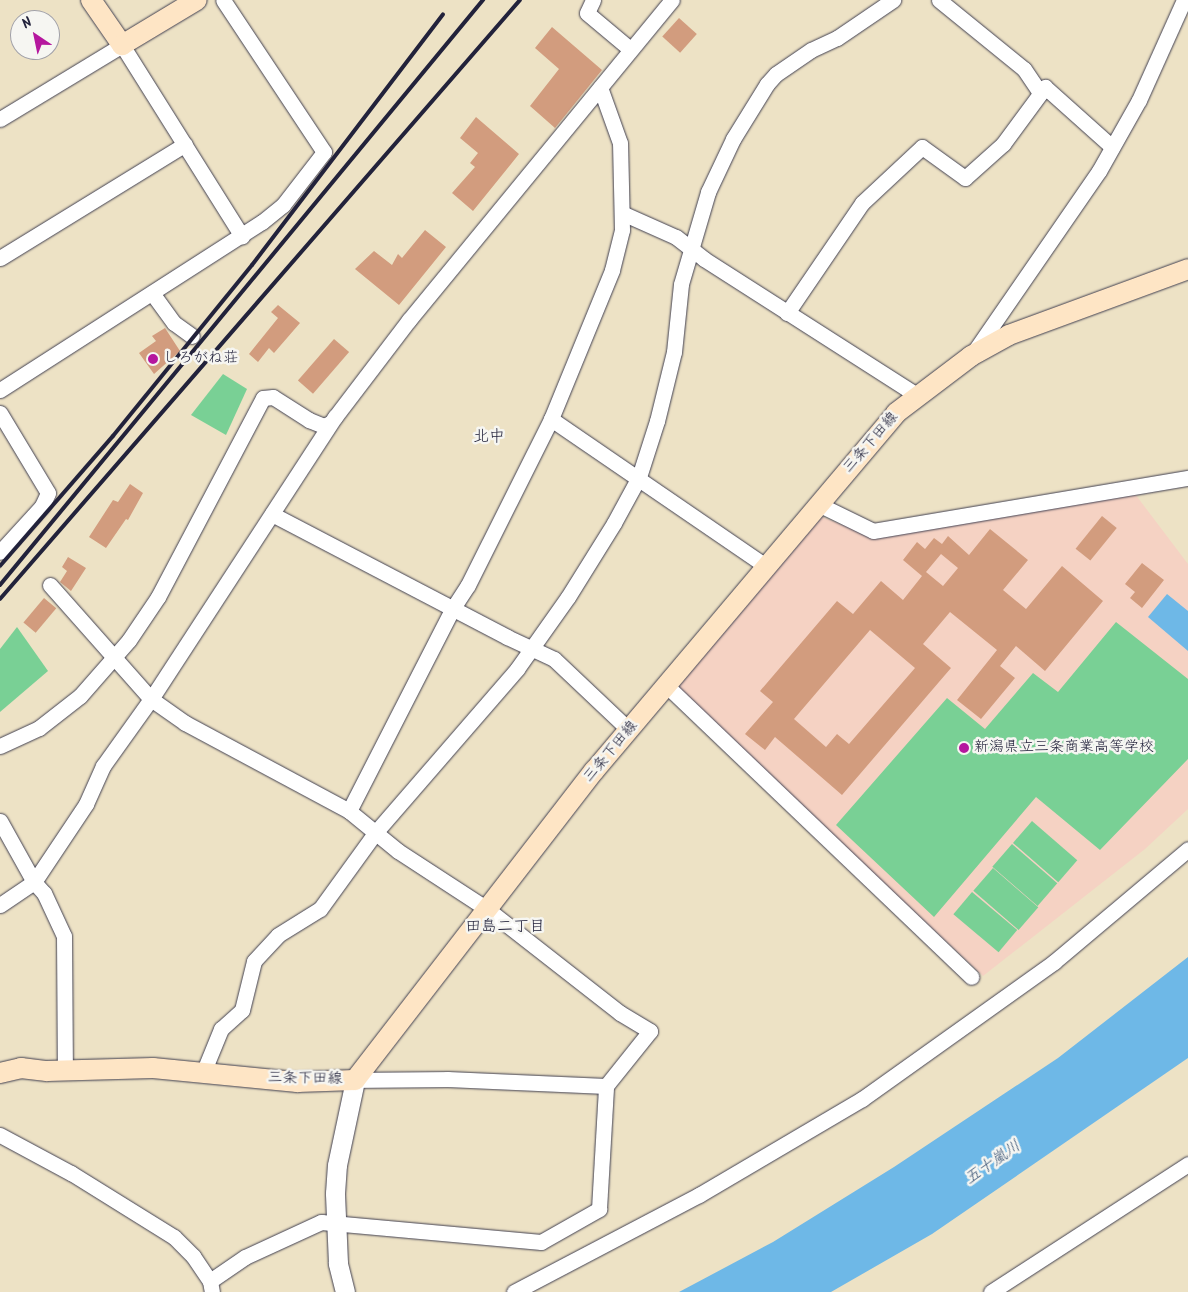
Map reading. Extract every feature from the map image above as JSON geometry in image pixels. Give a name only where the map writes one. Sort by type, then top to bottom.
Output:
[{"type":"main road","points":[[91,0],[122,45],[197,0]]},
{"type":"main road","name":"三条下田線","points":[[0,1073],[21,1068],[65,1071],[153,1068],[297,1082],[355,1080],[629,730],[896,413],[971,356],[1009,335],[1188,269]]},
{"type":"street","points":[[0,390],[242,236],[283,205],[324,152],[224,0]]},
{"type":"street","points":[[593,0],[587,13],[630,49]]},
{"type":"street","points":[[0,906],[34,882],[86,804],[104,766],[151,699],[330,423],[409,320],[672,0]]},
{"type":"street","points":[[939,0],[1024,69],[1040,93]]},
{"type":"street","points":[[971,356],[1038,263],[1112,147],[1139,100],[1184,0]]},
{"type":"street","points":[[203,1073],[222,1028],[242,1010],[254,962],[278,935],[320,909],[375,833],[532,647],[568,597],[639,477],[674,352],[680,293],[690,248],[712,183],[733,139],[767,84],[776,74],[804,55],[837,38],[890,1]]},
{"type":"street","points":[[0,119],[122,45],[242,236]]},
{"type":"street","points":[[349,811],[453,608],[468,585],[551,419],[612,270],[622,230],[620,143],[600,87]]},
{"type":"street","points":[[787,313],[862,203],[922,147],[965,178],[1003,144],[1045,87],[1112,147]]},
{"type":"street","points":[[0,258],[184,144]]},
{"type":"street","points":[[622,213],[676,237],[787,313],[918,396]]},
{"type":"street","points":[[152,293],[174,323],[192,336]]},
{"type":"street","points":[[0,746],[39,728],[80,696],[115,656],[158,597],[263,398],[273,397],[309,420],[324,426],[330,423]]},
{"type":"street","points":[[0,413],[48,494],[42,506],[0,552]]},
{"type":"street","points":[[551,419],[639,477],[766,566]]},
{"type":"street","points":[[818,504],[873,531],[1188,478]]},
{"type":"street","points":[[272,514],[554,659],[629,730]]},
{"type":"street","points":[[0,1135],[71,1173],[174,1237],[193,1256],[211,1286],[245,1257],[321,1222],[541,1242],[599,1209],[606,1086],[650,1031],[620,1013],[487,909],[375,833],[349,811],[185,723],[151,699],[115,656],[50,585]]},
{"type":"street","points":[[667,686],[971,977]]},
{"type":"street","points":[[0,821],[34,882],[44,893],[64,936],[65,1071]]},
{"type":"street","points":[[514,1292],[699,1195],[862,1099],[1054,962],[1188,849]]},
{"type":"street","points":[[345,1292],[338,1263],[336,1224],[337,1165],[355,1080],[447,1079],[606,1086]]},
{"type":"street","points":[[991,1292],[1188,1164]]},
{"type":"shaded area","name":"新潟県立三条商業高等学校","points":[[1132,490],[1188,564],[1188,809],[1145,849],[983,976],[675,687],[822,517],[873,537]]},
{"type":"green space","points":[[223,374],[247,389],[226,435],[191,415]]},
{"type":"green space","points":[[1116,622],[1188,679],[1188,759],[1100,850],[1036,797],[934,917],[836,825],[947,698],[985,729],[1033,673],[1058,692]]},
{"type":"green space","points":[[17,627],[48,671],[0,712],[0,649]]},
{"type":"green space","points":[[1032,821],[1077,860],[1058,882],[1013,843]]},
{"type":"green space","points":[[1012,844],[1057,883],[1038,906],[992,867]]},
{"type":"green space","points":[[993,868],[1038,907],[1019,930],[973,891]]},
{"type":"green space","points":[[972,892],[1017,930],[999,952],[953,914]]},
{"type":"water","points":[[1167,594],[1188,611],[1188,651],[1148,617]]},
{"type":"water","name":"五十嵐川","points":[[1188,957],[1188,1058],[932,1234],[831,1292],[679,1292],[773,1242],[894,1167],[1058,1058]]},
{"type":"building","points":[[679,18],[697,34],[680,53],[662,37]]},
{"type":"building","points":[[552,27],[602,70],[555,128],[530,106],[559,69],[535,48]]},
{"type":"building","points":[[476,117],[519,154],[473,211],[452,193],[475,167],[470,163],[478,153],[460,138]]},
{"type":"building","points":[[425,230],[446,247],[399,305],[355,269],[374,251],[392,265],[398,254],[402,258]]},
{"type":"building","points":[[278,305],[300,323],[274,353],[269,348],[258,362],[249,354],[278,318],[271,312]]},
{"type":"building","points":[[165,328],[180,351],[154,374],[139,353],[156,341],[152,336]]},
{"type":"building","points":[[334,339],[349,352],[313,394],[298,381]]},
{"type":"building","points":[[130,484],[143,493],[128,520],[126,519],[106,548],[89,537],[113,500],[118,502]]},
{"type":"building","points":[[1102,516],[1117,528],[1090,561],[1076,549]]},
{"type":"building","points":[[990,529],[1028,560],[1003,590],[1026,609],[1062,566],[1103,601],[1045,671],[1016,646],[1000,666],[1015,678],[981,719],[957,700],[997,650],[950,612],[923,644],[951,668],[842,795],[775,737],[765,750],[745,734],[773,702],[760,691],[837,601],[853,614],[881,581],[903,600],[922,576],[903,560],[917,542],[925,549],[934,538],[942,544],[948,536],[969,555]],"holes":[[[941,554],[958,568],[943,586],[926,572]],[[870,630],[915,668],[849,744],[837,734],[826,747],[794,719]]]},
{"type":"building","points":[[68,557],[86,568],[71,591],[60,582],[67,571],[62,567]]},
{"type":"building","points":[[1142,563],[1164,580],[1142,608],[1130,598],[1135,592],[1125,584]]},
{"type":"building","points":[[44,598],[56,608],[36,633],[23,623]]},
{"type":"railway","points":[[0,585],[483,0]]},
{"type":"railway","points":[[0,599],[520,0]]},
{"type":"railway","points":[[0,566],[113,436],[252,265],[443,14]]},
{"type":"place","name":"しろがね荘","points":[[153,359]]},
{"type":"place","name":"新潟県立三条商業高等学校","points":[[964,748]]},
{"type":"district","name":"北中","points":[[489,437]]},
{"type":"district","name":"田島二丁目","points":[[505,927]]}]
